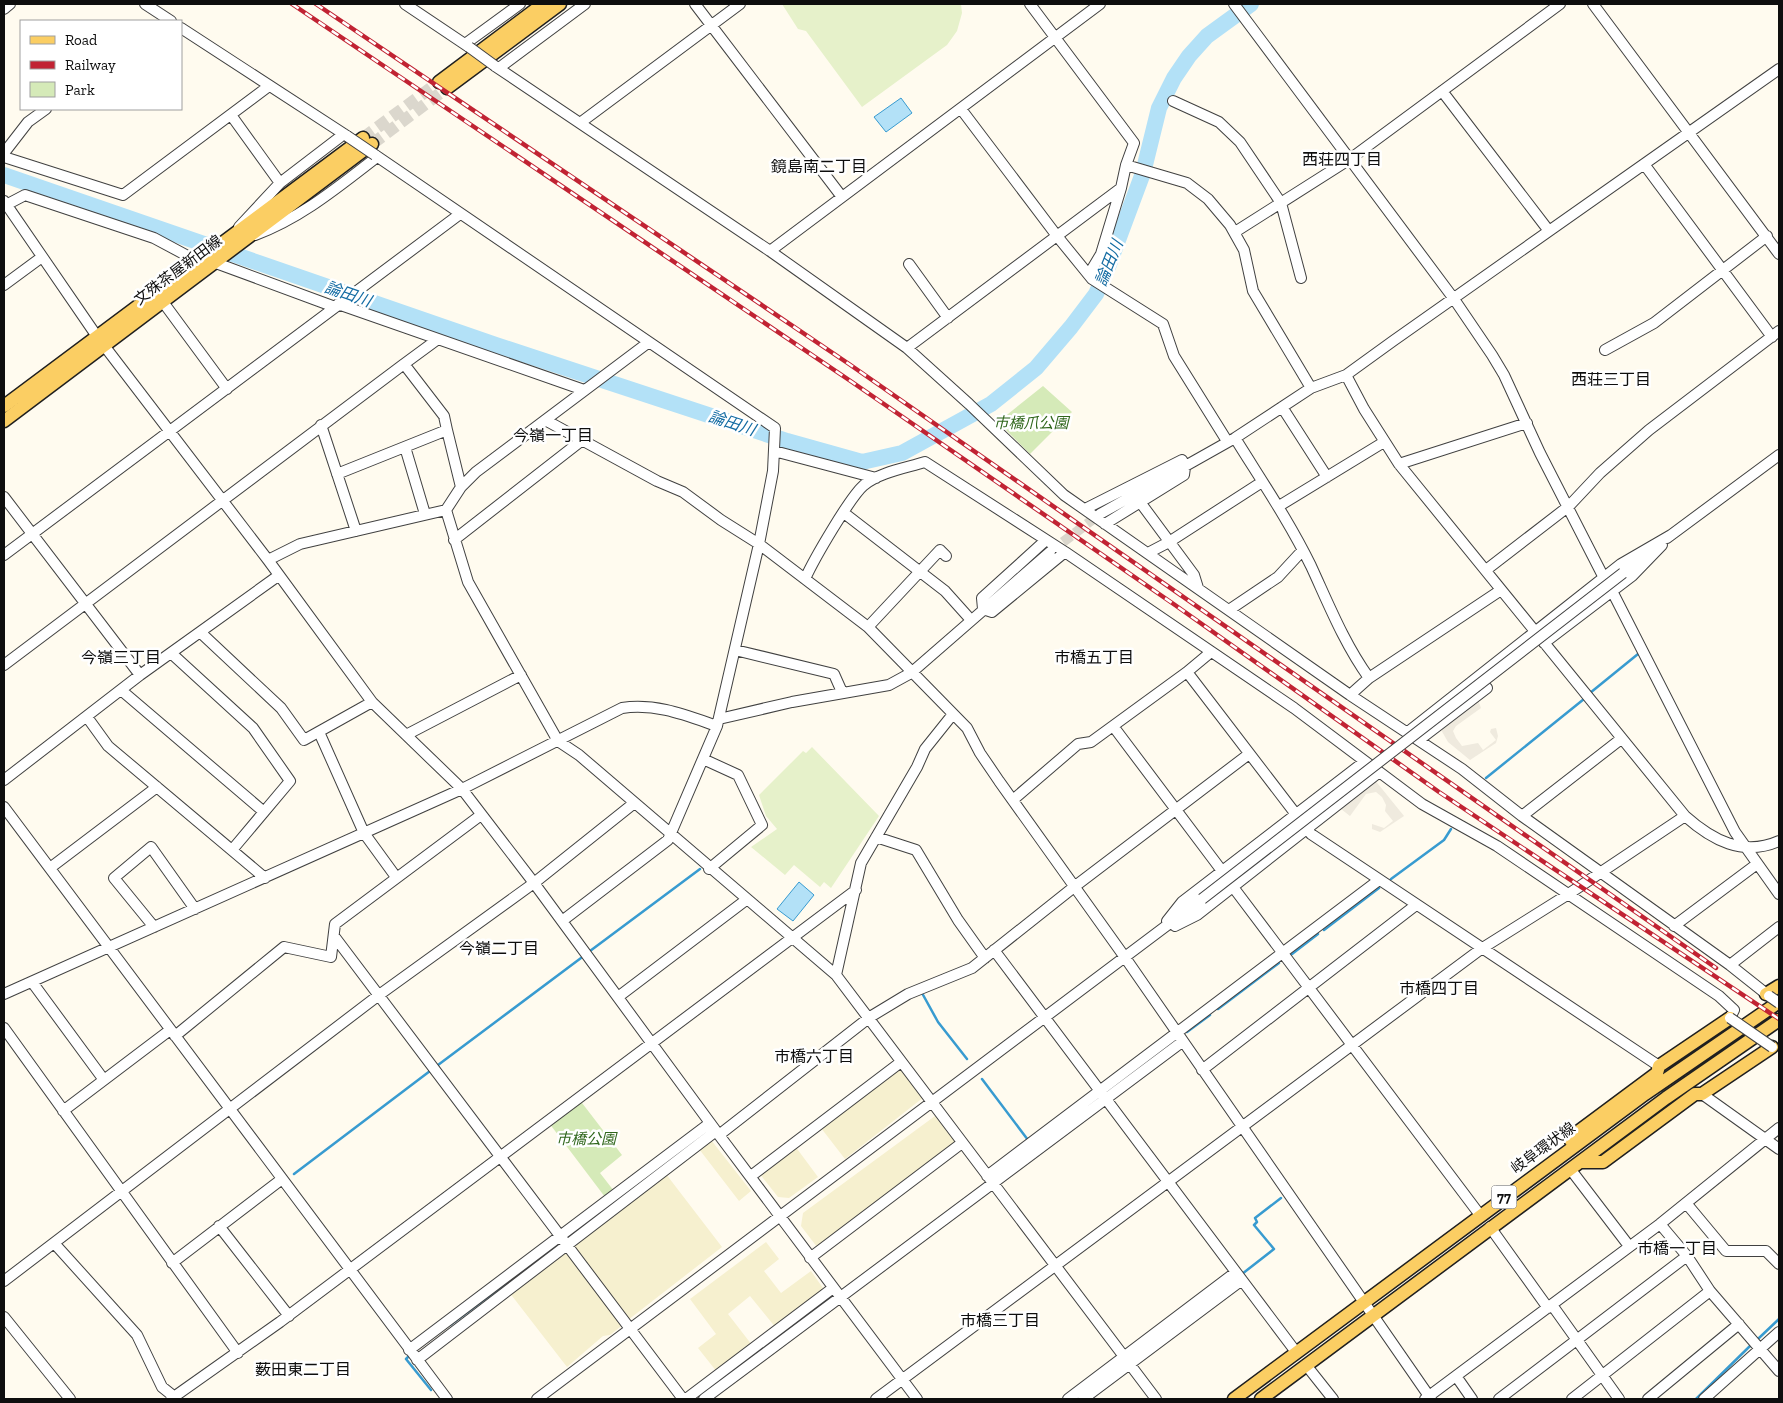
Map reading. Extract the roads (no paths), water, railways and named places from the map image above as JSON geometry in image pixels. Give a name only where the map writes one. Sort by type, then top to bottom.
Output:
[{"type":"main road","points":[[542,4],[443,85],[560,4]]},
{"type":"main road","name":"文殊茶屋新田線","points":[[4,406],[96,335],[200,259],[237,239],[372,148]]},
{"type":"main road","name":"文殊茶屋新田線","points":[[4,421],[217,262],[237,239]]},
{"type":"main road","name":"岐阜環状線","points":[[1234,1399],[1773,999],[1779,986]]},
{"type":"main road","points":[[1570,1148],[1572,1138],[1579,1131],[1657,1074],[1660,1066],[1730,1018]]},
{"type":"main road","name":"77","points":[[1261,1399],[1674,1092],[1779,1020]]},
{"type":"main road","points":[[1576,1166],[1603,1162],[1695,1094],[1702,1094],[1776,1045]]},
{"type":"street","points":[[4,9],[10,4]]},
{"type":"street","points":[[145,4],[166,20]]},
{"type":"street","points":[[405,4],[770,251],[907,348],[969,404],[1064,496],[1350,695],[1469,774],[1599,873],[1730,965],[1773,999]]},
{"type":"street","points":[[497,67],[585,4]]},
{"type":"street","points":[[695,4],[842,197]]},
{"type":"street","points":[[580,123],[739,4]]},
{"type":"street","points":[[1030,4],[1134,143],[1129,166],[1101,254],[1090,277]]},
{"type":"street","points":[[770,251],[1100,4]]},
{"type":"street","points":[[1234,4],[1454,299],[1504,375],[1540,454],[1569,506],[1604,578]]},
{"type":"street","points":[[1235,232],[1350,159],[1560,4]]},
{"type":"street","points":[[1594,4],[1779,254]]},
{"type":"street","points":[[467,46],[516,5]]},
{"type":"street","points":[[182,29],[346,135],[372,148],[460,214],[775,428],[773,471],[759,544],[718,723],[670,836],[668,840],[562,921]]},
{"type":"street","points":[[1100,514],[1231,440],[1311,388],[1346,375],[1779,70]]},
{"type":"street","points":[[4,157],[123,195],[269,86]]},
{"type":"street","points":[[1442,91],[1549,231]]},
{"type":"street","points":[[1173,101],[1219,122],[1240,142],[1281,203],[1301,278]]},
{"type":"street","points":[[961,109],[1090,277],[1163,324],[1174,356],[1279,506],[1350,652],[1369,678]]},
{"type":"street","points":[[4,153],[28,122],[45,110]]},
{"type":"street","points":[[230,115],[280,183]]},
{"type":"street","points":[[237,239],[250,214],[280,183],[346,135]]},
{"type":"street","points":[[237,239],[274,228],[318,203],[372,148]]},
{"type":"street","points":[[1486,570],[1569,506],[1600,472],[1649,430],[1775,334],[1723,271],[1644,164]]},
{"type":"street","points":[[1129,166],[1149,174],[1187,183],[1208,199],[1235,232],[1244,250],[1253,291],[1311,388]]},
{"type":"street","points":[[907,348],[1121,188]]},
{"type":"street","points":[[200,259],[154,238],[25,195],[5,203],[104,346],[268,560],[372,702],[462,789],[534,882],[715,1130],[917,1399]]},
{"type":"street","points":[[4,555],[460,214]]},
{"type":"street","points":[[1605,350],[1654,323],[1766,236]]},
{"type":"street","points":[[4,285],[42,257]]},
{"type":"street","points":[[217,262],[336,305],[586,389]]},
{"type":"street","points":[[909,264],[948,318]]},
{"type":"street","points":[[163,302],[228,389]]},
{"type":"street","points":[[4,665],[321,424],[438,339]]},
{"type":"street","points":[[649,342],[547,421],[476,472],[460,487],[446,510],[468,582],[558,741],[579,755],[670,836],[836,975],[1156,1399]]},
{"type":"street","points":[[404,364],[444,416],[460,487]]},
{"type":"street","points":[[1346,375],[1384,442],[1399,464],[1684,816],[1702,832],[1724,843],[1755,848],[1779,841]]},
{"type":"street","points":[[1282,407],[1327,476]]},
{"type":"street","points":[[547,421],[581,441],[683,492],[721,520],[759,544],[868,627],[967,728],[980,753],[1124,956],[1428,1398],[1660,1224],[1779,1128]]},
{"type":"street","points":[[1399,464],[1527,423]]},
{"type":"street","points":[[321,424],[356,531]]},
{"type":"street","points":[[337,474],[447,430]]},
{"type":"street","points":[[454,540],[581,441]]},
{"type":"street","points":[[1279,506],[1384,442]]},
{"type":"street","points":[[405,447],[425,514]]},
{"type":"street","points":[[774,451],[876,478]]},
{"type":"street","points":[[536,1399],[1046,1017],[1124,956],[1158,934],[1672,535],[1779,455]]},
{"type":"street","points":[[1085,509],[1182,460],[1185,467],[1184,475],[1105,524]]},
{"type":"street","points":[[805,578],[844,513],[864,485],[876,478],[925,462],[1065,552],[1294,708],[1378,773],[1434,811],[1497,846],[1719,996],[1734,1010],[1730,1018],[1776,1045]]},
{"type":"street","points":[[1148,553],[1169,542],[1262,482]]},
{"type":"street","points":[[4,497],[140,676]]},
{"type":"street","points":[[1140,502],[1194,575],[1198,588]]},
{"type":"street","points":[[268,560],[300,544],[446,510]]},
{"type":"street","points":[[844,513],[945,591],[971,620]]},
{"type":"street","points":[[1408,732],[1621,564],[1672,535]]},
{"type":"street","points":[[1544,643],[1632,576],[1672,535]]},
{"type":"street","points":[[983,609],[982,598],[1046,540]]},
{"type":"street","points":[[868,627],[940,550],[946,556]]},
{"type":"street","points":[[1229,610],[1278,577],[1302,551]]},
{"type":"street","points":[[4,994],[462,789],[622,708],[636,706],[672,710],[718,723],[842,692],[890,685],[911,672],[1050,552]]},
{"type":"street","points":[[983,609],[992,612],[1065,552]]},
{"type":"street","points":[[4,780],[121,690],[278,576]]},
{"type":"street","points":[[1350,695],[1369,678],[1501,590]]},
{"type":"street","points":[[1612,591],[1744,847],[1779,894]]},
{"type":"street","points":[[200,632],[281,708],[304,740],[372,702]]},
{"type":"street","points":[[735,650],[834,674],[842,692]]},
{"type":"street","points":[[1014,799],[1078,744],[1091,742],[1187,672],[1211,652]]},
{"type":"street","points":[[171,653],[253,728],[290,781],[232,850]]},
{"type":"street","points":[[1187,672],[1295,815],[1312,834],[1481,949],[1660,1066]]},
{"type":"street","points":[[406,735],[521,675]]},
{"type":"street","points":[[1420,740],[1487,688]]},
{"type":"street","points":[[121,690],[264,812]]},
{"type":"street","points":[[836,975],[861,863],[925,750],[953,714]]},
{"type":"street","points":[[87,716],[108,746],[265,878]]},
{"type":"street","points":[[1113,726],[1222,872]]},
{"type":"street","points":[[319,732],[364,833],[396,877]]},
{"type":"street","points":[[1522,816],[1621,739]]},
{"type":"street","points":[[409,1350],[564,1241],[870,1018],[908,994],[972,968],[1074,887],[1249,754]]},
{"type":"street","points":[[703,759],[738,775],[762,825],[709,869]]},
{"type":"street","points":[[1158,934],[1182,902],[1364,762]]},
{"type":"street","points":[[1158,934],[1197,915],[1378,773]]},
{"type":"street","points":[[50,868],[157,787]]},
{"type":"street","points":[[4,1281],[379,995],[534,882],[633,804]]},
{"type":"street","points":[[4,807],[446,1399]]},
{"type":"street","points":[[63,1111],[172,1033],[284,947],[331,957],[335,924],[481,815]]},
{"type":"street","points":[[876,1399],[1481,949],[1567,895],[1684,816]]},
{"type":"street","points":[[876,837],[916,850],[958,920],[985,958]]},
{"type":"street","points":[[154,927],[114,878],[151,847],[195,909]]},
{"type":"street","points":[[1674,926],[1757,864]]},
{"type":"street","points":[[704,1399],[1179,1037],[1282,954],[1379,880]]},
{"type":"street","points":[[1233,887],[1480,1215]]},
{"type":"street","points":[[54,1243],[137,1335],[162,1386],[174,1398],[289,1316],[856,890]]},
{"type":"street","points":[[618,998],[746,900]]},
{"type":"street","points":[[1202,1070],[1310,989],[1416,905]]},
{"type":"street","points":[[1730,965],[1779,927]]},
{"type":"street","points":[[334,936],[629,1328],[685,1399],[833,1288]]},
{"type":"street","points":[[994,950],[1296,1352]]},
{"type":"street","points":[[32,982],[104,1080]]},
{"type":"street","points":[[4,1028],[120,1192],[238,1352]]},
{"type":"street","points":[[751,1176],[901,1062]]},
{"type":"street","points":[[1702,1094],[1779,1149]]},
{"type":"street","points":[[810,1258],[962,1143]]},
{"type":"street","points":[[1576,1166],[1629,1246]]},
{"type":"street","points":[[172,1262],[282,1179]]},
{"type":"street","points":[[1686,1203],[1726,1251],[1766,1251],[1779,1264]]},
{"type":"street","points":[[1660,1224],[1687,1256],[1710,1291],[1779,1371]]},
{"type":"street","points":[[220,1226],[289,1316]]},
{"type":"street","points":[[1490,1227],[1577,1340],[1619,1399]]},
{"type":"street","points":[[417,1360],[564,1241]]},
{"type":"street","points":[[1499,1399],[1687,1256]]},
{"type":"street","points":[[1083,1399],[1127,1361],[1239,1276]]},
{"type":"street","points":[[1572,1399],[1603,1377],[1710,1291]]},
{"type":"street","points":[[4,1317],[70,1399]]},
{"type":"street","points":[[1648,1399],[1739,1324]]},
{"type":"street","points":[[1704,1399],[1779,1332]]},
{"type":"street","points":[[1068,1399],[1127,1361]]},
{"type":"street","points":[[1306,1365],[1333,1399]]},
{"type":"street","points":[[1456,1376],[1472,1399]]},
{"type":"water","points":[[901,98],[912,113],[886,132],[874,117]]},
{"type":"water","points":[[799,882],[814,895],[793,921],[777,909]]},
{"type":"waterway","name":"論田川","points":[[4,175],[496,345],[787,441],[862,462],[902,453],[991,404],[1036,368],[1071,327],[1096,294],[1108,267],[1143,173],[1159,108],[1174,78],[1189,56],[1207,36],[1251,4]]},
{"type":"waterway","points":[[1590,693],[1638,654]]},
{"type":"waterway","points":[[1486,778],[1584,699]]},
{"type":"waterway","points":[[1391,879],[1444,840],[1451,829]]},
{"type":"waterway","points":[[590,951],[700,869]]},
{"type":"waterway","points":[[1324,930],[1379,888]]},
{"type":"waterway","points":[[1292,954],[1318,934]]},
{"type":"waterway","points":[[438,1065],[581,958]]},
{"type":"waterway","points":[[1218,1009],[1279,963]]},
{"type":"waterway","points":[[922,993],[938,1022],[967,1059]]},
{"type":"waterway","points":[[1187,1032],[1210,1015]]},
{"type":"waterway","points":[[1109,1090],[1172,1043]]},
{"type":"waterway","points":[[294,1174],[430,1071]]},
{"type":"waterway","points":[[982,1079],[1028,1140]]},
{"type":"waterway","points":[[1242,1274],[1274,1249],[1254,1225],[1257,1222],[1255,1218],[1281,1198]]},
{"type":"waterway","points":[[570,1235],[611,1204]]},
{"type":"waterway","points":[[450,1325],[557,1245]]},
{"type":"waterway","points":[[1759,1338],[1779,1319]]},
{"type":"waterway","points":[[1696,1399],[1750,1346]]},
{"type":"waterway","points":[[409,1356],[406,1359],[431,1390]]},
{"type":"tunnel","points":[[363,138],[439,82]]},
{"type":"tunnel","points":[[372,144],[447,88]]},
{"type":"tunnel","points":[[1051,551],[1100,514]]},
{"type":"railway","points":[[292,4],[852,382],[1175,605],[1439,792],[1779,1019]]},
{"type":"railway","points":[[316,4],[849,364],[1716,968]]},
{"type":"district","name":"西荘四丁目","points":[[1342,159]]},
{"type":"district","name":"鏡島南二丁目","points":[[819,166]]},
{"type":"district","name":"西荘三丁目","points":[[1611,379]]},
{"type":"district","name":"今嶺一丁目","points":[[553,435]]},
{"type":"district","name":"今嶺三丁目","points":[[121,657]]},
{"type":"district","name":"市橋五丁目","points":[[1094,657]]},
{"type":"district","name":"今嶺二丁目","points":[[499,948]]},
{"type":"district","name":"市橋四丁目","points":[[1439,988]]},
{"type":"district","name":"市橋六丁目","points":[[814,1056]]},
{"type":"district","name":"市橋一丁目","points":[[1677,1248]]},
{"type":"district","name":"市橋三丁目","points":[[1000,1320]]},
{"type":"district","name":"薮田東二丁目","points":[[303,1369]]},
{"type":"park label","name":"市橋爪公園","points":[[1031,423]]},
{"type":"park label","name":"市橋公園","points":[[586,1139]]}]
